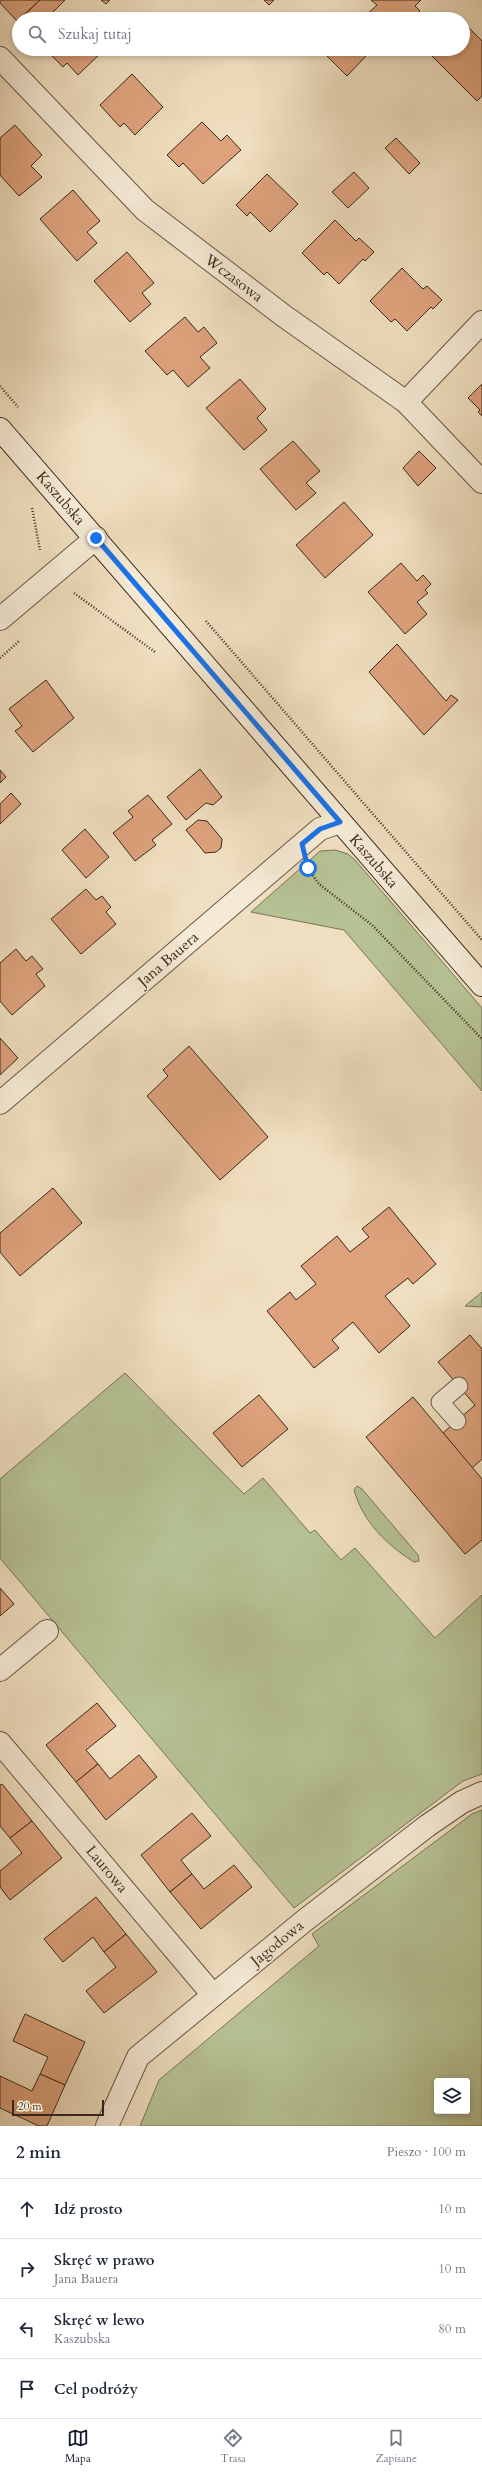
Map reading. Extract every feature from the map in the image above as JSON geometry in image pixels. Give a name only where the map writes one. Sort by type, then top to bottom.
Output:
[{"type":"street","name":"Wczasowa","points":[[0,58],[145,210],[284,316],[406,402],[482,482]]},
{"type":"street","points":[[406,402],[482,322]]},
{"type":"street","name":"Kaszubska","points":[[0,429],[482,985]]},
{"type":"street","points":[[0,619],[96,538]]},
{"type":"street","name":"Jana Bauera","points":[[0,1103],[320,829],[340,822]]},
{"type":"street","points":[[0,1670],[47,1631]]},
{"type":"street","name":"Laurowa","points":[[0,1743],[213,1995]]},
{"type":"street","name":"Jagodowa","points":[[107,2126],[138,2057],[304,1921],[427,1826],[462,1802],[482,1793]]},
{"type":"lane","points":[[457,1422],[440,1402],[458,1386]]},
{"type":"path","points":[[30,503],[40,552],[74,594],[159,655]]},
{"type":"path","points":[[302,844],[308,868],[319,884],[377,931],[482,1039]]},
{"type":"green space","points":[[335,850],[348,854],[355,860],[482,1008],[482,1091],[344,930],[251,912],[320,851]]},
{"type":"green space","points":[[482,1292],[482,1307],[465,1306]]},
{"type":"green space","points":[[125,1373],[244,1494],[263,1478],[310,1533],[315,1530],[341,1560],[355,1548],[435,1638],[482,1595],[482,1774],[463,1781],[294,1908],[0,1558],[0,1479]]},
{"type":"green space","points":[[357,1486],[362,1489],[418,1555],[419,1561],[414,1562],[394,1548],[377,1532],[358,1502],[354,1490]]},
{"type":"green space","points":[[482,1810],[482,2126],[140,2126],[159,2080],[319,1946],[312,1934],[472,1814]]},
{"type":"building","points":[[0,0],[40,0],[27,12],[12,12],[12,16],[0,3]]},
{"type":"building","points":[[40,0],[65,0],[53,12],[27,12]]},
{"type":"building","points":[[101,0],[110,0],[106,4]]},
{"type":"building","points":[[264,0],[274,0],[269,5]]},
{"type":"building","points":[[371,0],[421,0],[415,6],[420,11],[419,12],[370,12],[377,5]]},
{"type":"building","points":[[470,29],[482,41],[482,96],[477,101],[432,56],[470,56]]},
{"type":"building","points":[[52,56],[98,56],[78,75],[67,63],[63,67]]},
{"type":"building","points":[[327,56],[366,56],[347,76]]},
{"type":"building","points":[[132,74],[163,107],[135,135],[124,123],[120,127],[100,105]]},
{"type":"building","points":[[202,122],[221,141],[227,135],[241,150],[203,184],[183,163],[179,167],[167,155]]},
{"type":"building","points":[[15,125],[42,155],[31,166],[42,177],[19,196],[0,175],[0,138]]},
{"type":"building","points":[[396,138],[420,163],[409,174],[385,148]]},
{"type":"building","points":[[354,172],[369,188],[348,208],[332,192]]},
{"type":"building","points":[[267,174],[298,204],[270,232],[250,212],[247,216],[236,205]]},
{"type":"building","points":[[73,190],[100,221],[87,232],[97,243],[77,261],[40,219]]},
{"type":"building","points":[[335,220],[356,241],[359,238],[374,252],[365,261],[363,259],[339,284],[327,272],[324,275],[302,253]]},
{"type":"building","points":[[127,252],[154,283],[142,293],[151,304],[130,322],[94,281]]},
{"type":"building","points":[[402,268],[423,289],[427,286],[442,300],[433,309],[431,307],[407,331],[395,319],[391,322],[370,301]]},
{"type":"building","points":[[185,317],[198,332],[204,327],[217,343],[200,357],[210,368],[188,387],[173,370],[167,375],[145,351]]},
{"type":"building","points":[[240,379],[266,409],[257,418],[267,430],[244,450],[206,408]]},
{"type":"building","points":[[482,384],[482,416],[478,412],[480,410],[468,398]]},
{"type":"building","points":[[293,441],[320,471],[306,483],[316,493],[296,510],[260,469]]},
{"type":"building","points":[[419,451],[436,468],[418,486],[403,468]]},
{"type":"building","points":[[344,502],[373,535],[325,578],[296,545]]},
{"type":"building","points":[[401,563],[417,581],[423,575],[431,584],[425,590],[428,593],[417,602],[427,614],[405,634],[368,592]]},
{"type":"building","points":[[397,644],[446,701],[451,695],[458,700],[424,735],[369,672]]},
{"type":"building","points":[[46,680],[74,718],[33,752],[15,731],[22,726],[9,709]]},
{"type":"building","points":[[200,769],[222,797],[213,805],[206,803],[186,820],[167,797]]},
{"type":"building","points":[[0,770],[6,777],[0,783]]},
{"type":"building","points":[[11,793],[21,804],[0,824],[0,804]]},
{"type":"building","points":[[148,795],[172,824],[152,840],[156,845],[135,861],[113,833],[133,817],[128,811]]},
{"type":"building","points":[[198,820],[207,821],[222,839],[221,848],[216,852],[205,853],[186,830]]},
{"type":"building","points":[[85,829],[109,857],[86,878],[62,850]]},
{"type":"building","points":[[86,889],[96,900],[102,896],[111,907],[106,912],[116,924],[81,954],[51,919]]},
{"type":"building","points":[[16,949],[26,961],[32,956],[43,969],[36,974],[45,986],[12,1015],[0,1001],[0,963]]},
{"type":"building","points":[[0,1038],[18,1058],[0,1075]]},
{"type":"building","points":[[189,1046],[268,1137],[220,1180],[147,1096],[168,1076],[163,1070]]},
{"type":"building","points":[[53,1188],[82,1223],[20,1276],[0,1252],[0,1233]]},
{"type":"building","points":[[389,1207],[436,1264],[413,1284],[408,1278],[385,1296],[410,1326],[379,1353],[353,1322],[332,1340],[339,1348],[314,1368],[267,1311],[290,1292],[296,1300],[316,1284],[301,1266],[337,1236],[350,1252],[369,1237],[362,1229]]},
{"type":"building","points":[[470,1335],[482,1349],[482,1459],[472,1468],[443,1433],[475,1405],[438,1362]]},
{"type":"building","points":[[259,1395],[288,1429],[242,1467],[213,1433]]},
{"type":"building","points":[[413,1397],[482,1479],[482,1540],[465,1554],[366,1437]]},
{"type":"building","points":[[0,1588],[14,1604],[0,1616]]},
{"type":"building","points":[[97,1703],[116,1726],[86,1750],[98,1764],[76,1782],[46,1745]]},
{"type":"building","points":[[139,1755],[157,1777],[106,1820],[76,1782],[98,1764],[110,1779]]},
{"type":"building","points":[[2,1784],[32,1821],[10,1838],[0,1826],[0,1785]]},
{"type":"building","points":[[192,1813],[211,1836],[181,1860],[192,1874],[170,1892],[141,1855]]},
{"type":"building","points":[[32,1821],[62,1858],[10,1900],[0,1887],[0,1871],[22,1853],[10,1838]]},
{"type":"building","points":[[234,1865],[252,1887],[201,1929],[170,1892],[192,1874],[204,1889]]},
{"type":"building","points":[[96,1897],[126,1934],[104,1952],[93,1937],[63,1962],[44,1939]]},
{"type":"building","points":[[126,1934],[157,1972],[104,2013],[86,1991],[116,1967],[104,1952]]},
{"type":"building","points":[[25,2014],[85,2042],[65,2085],[40,2074],[48,2057],[13,2041]]},
{"type":"building","points":[[40,2074],[65,2085],[47,2126],[39,2126],[0,2108],[0,2076],[32,2091]]},
{"type":"route","points":[[96,538],[340,822],[320,829],[302,844],[308,868]]}]
